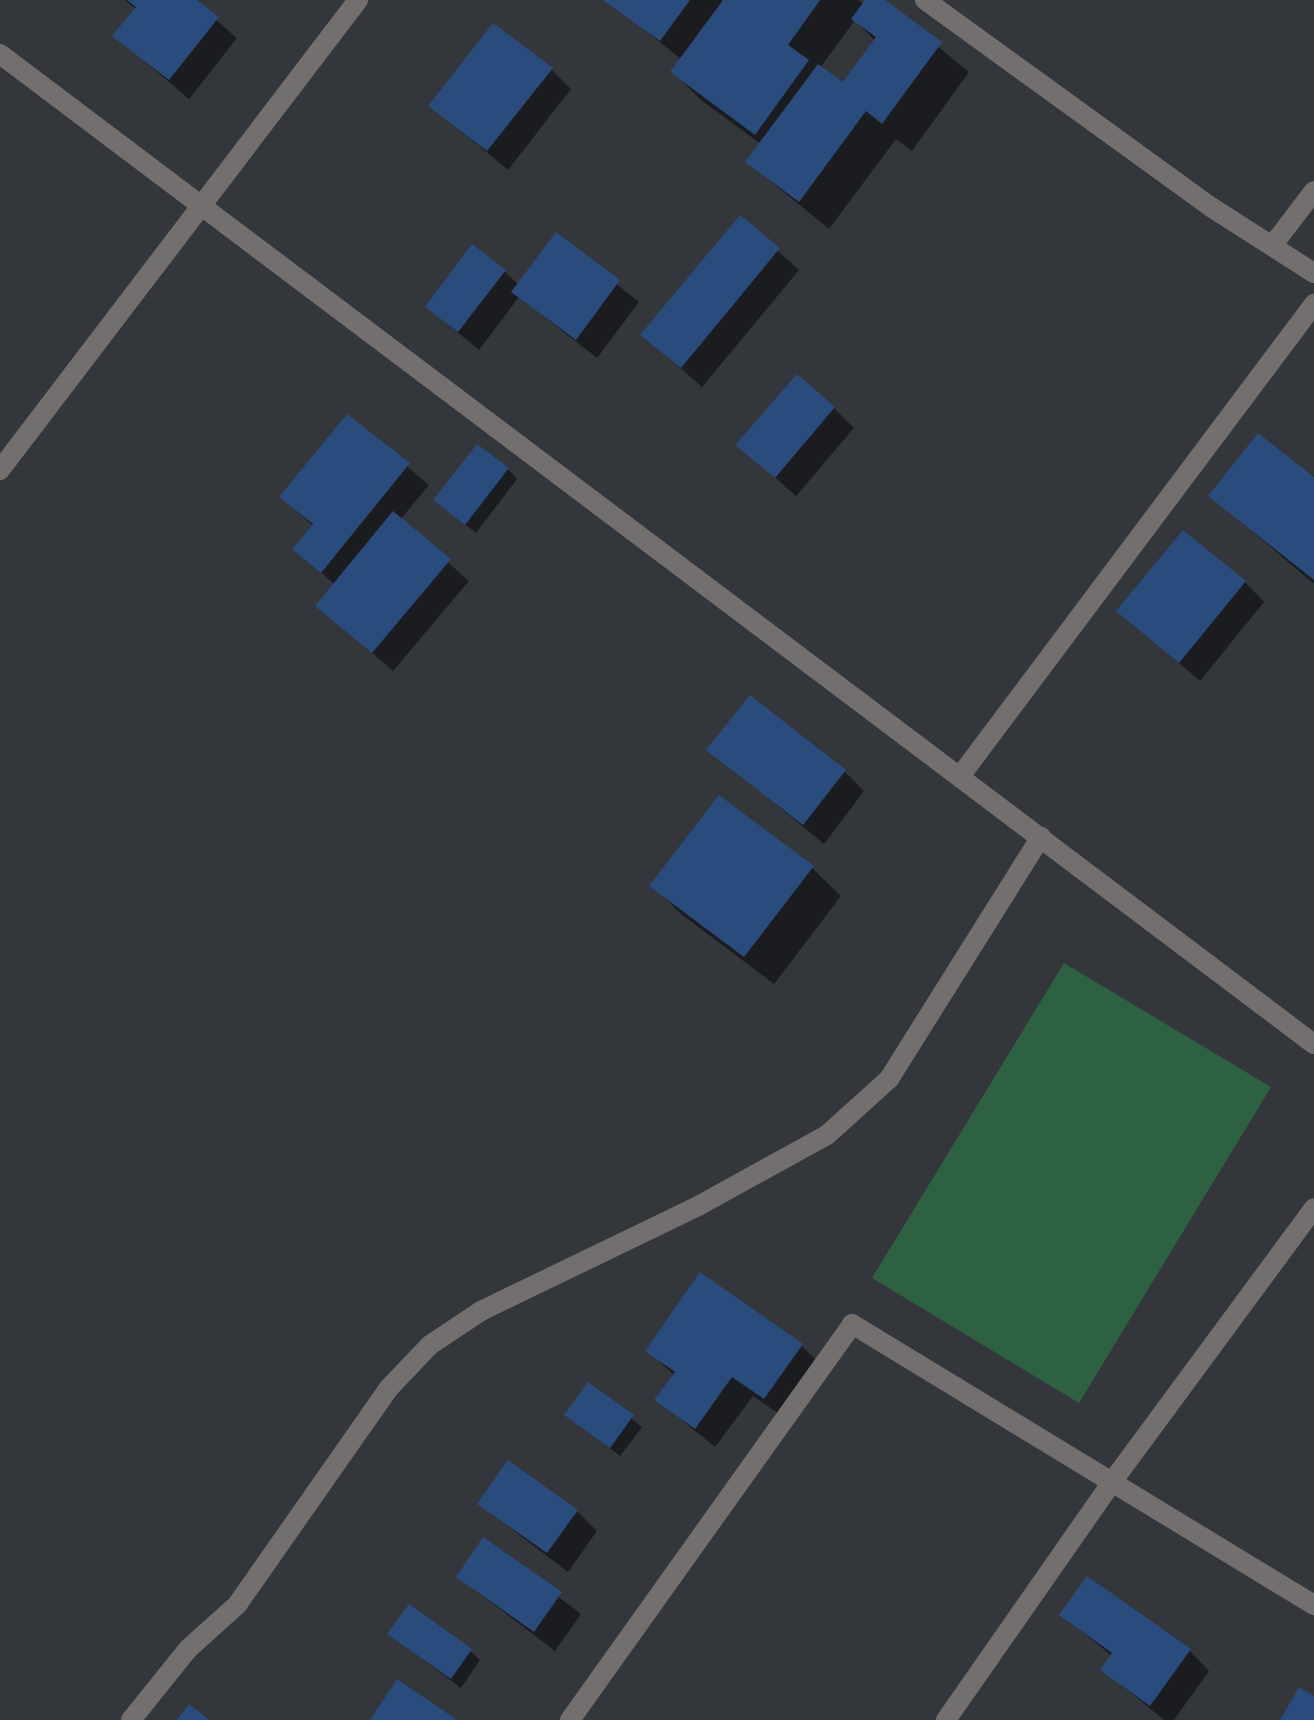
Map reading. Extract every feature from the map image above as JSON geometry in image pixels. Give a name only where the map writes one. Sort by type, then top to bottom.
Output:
[{"type":"street","points":[[0,470],[358,0]]},
{"type":"street","points":[[925,0],[1314,273]]},
{"type":"street","points":[[0,54],[961,775],[1314,1044]]},
{"type":"street","points":[[1272,246],[1314,191]]},
{"type":"street","points":[[961,775],[1314,304]]},
{"type":"street","points":[[131,1720],[188,1649],[237,1605],[388,1389],[430,1345],[481,1311],[700,1205],[827,1135],[889,1079],[1041,837]]},
{"type":"street","points":[[946,1720],[1112,1482],[1314,1208]]},
{"type":"street","points":[[570,1720],[852,1324],[1314,1605]]},
{"type":"green space","points":[[1064,963],[1271,1087],[1079,1403],[872,1278]]},
{"type":"building","points":[[127,0],[197,0],[219,17],[169,80],[112,36],[136,7]]},
{"type":"building","points":[[603,0],[690,0],[660,41]]},
{"type":"building","points":[[723,0],[820,0],[788,45],[809,60],[755,135],[670,72]]},
{"type":"building","points":[[865,0],[885,0],[942,42],[882,124],[866,111],[799,202],[745,162],[818,64],[843,82],[876,37],[851,19]]},
{"type":"building","points":[[493,23],[553,68],[487,151],[428,106]]},
{"type":"building","points":[[740,215],[780,248],[681,368],[640,335]]},
{"type":"building","points":[[556,232],[620,280],[576,340],[511,292]]},
{"type":"building","points":[[472,244],[506,270],[458,332],[425,307]]},
{"type":"building","points":[[797,374],[835,407],[775,478],[735,445]]},
{"type":"building","points":[[347,414],[410,463],[321,573],[292,549],[313,524],[279,497]]},
{"type":"building","points":[[1258,433],[1314,477],[1314,580],[1208,496]]},
{"type":"building","points":[[477,444],[509,468],[465,525],[433,500]]},
{"type":"building","points":[[393,511],[451,559],[372,653],[315,606]]},
{"type":"building","points":[[1183,530],[1246,581],[1179,663],[1116,611]]},
{"type":"building","points":[[750,695],[846,770],[803,825],[706,750]]},
{"type":"building","points":[[719,795],[814,866],[744,957],[649,886]]},
{"type":"building","points":[[700,1272],[803,1344],[764,1399],[732,1377],[695,1429],[654,1400],[675,1372],[645,1351]]},
{"type":"building","points":[[588,1382],[634,1415],[610,1448],[564,1415]]},
{"type":"building","points":[[508,1460],[578,1510],[547,1553],[477,1504]]},
{"type":"building","points":[[483,1537],[562,1592],[534,1632],[456,1577]]},
{"type":"building","points":[[1087,1576],[1191,1649],[1150,1706],[1100,1670],[1112,1653],[1059,1615]]},
{"type":"building","points":[[409,1604],[472,1649],[451,1679],[387,1634]]},
{"type":"building","points":[[397,1679],[457,1720],[370,1720]]},
{"type":"building","points":[[1299,1687],[1314,1696],[1314,1720],[1280,1720]]},
{"type":"building","points":[[189,1704],[209,1720],[177,1720]]}]
